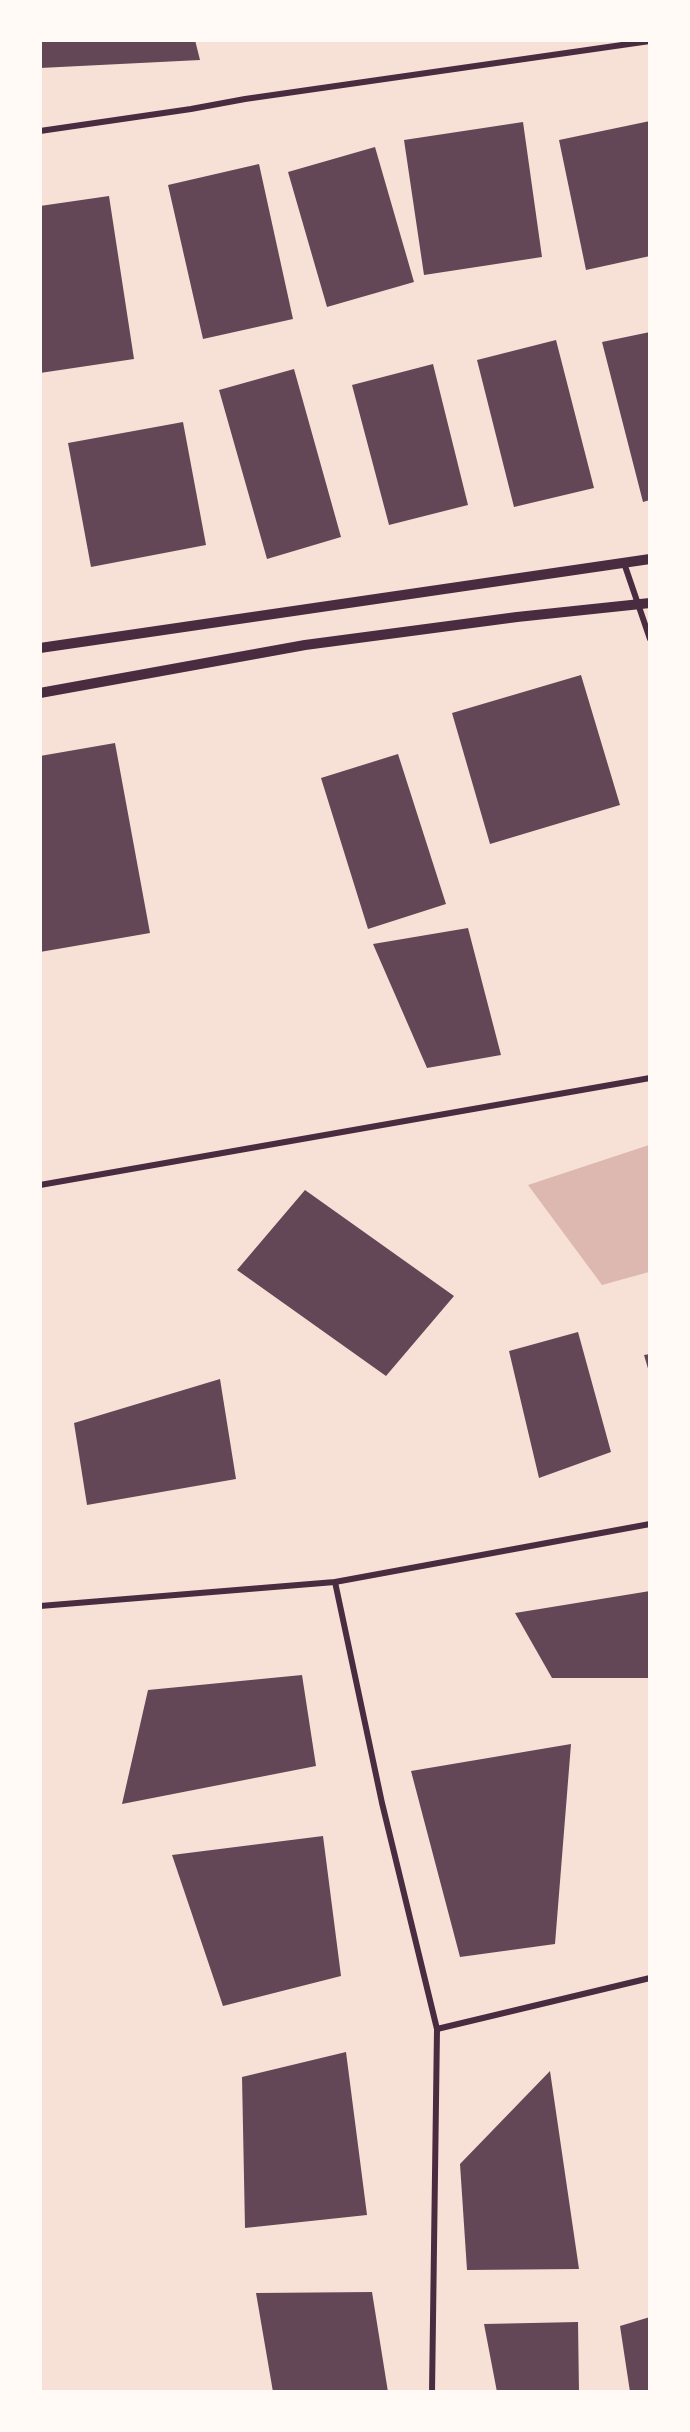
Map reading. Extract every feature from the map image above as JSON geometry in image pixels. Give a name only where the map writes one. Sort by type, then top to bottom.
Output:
[{"type":"street","points":[[40,131],[650,41]]},
{"type":"street","points":[[40,648],[650,559]]},
{"type":"street","points":[[624,562],[650,639]]},
{"type":"street","points":[[40,693],[305,645],[517,617],[650,603]]},
{"type":"street","points":[[40,1185],[650,1078]]},
{"type":"street","points":[[40,1606],[335,1582],[650,1524]]},
{"type":"street","points":[[335,1582],[382,1803],[437,2029],[432,2391]]},
{"type":"street","points":[[437,2029],[650,1978]]},
{"type":"shaded area","points":[[649,1145],[649,1272],[602,1285],[528,1185]]},
{"type":"building","points":[[40,40],[195,40],[200,60],[40,68]]},
{"type":"building","points":[[650,121],[650,256],[586,270],[559,140]]},
{"type":"building","points":[[523,122],[542,257],[424,275],[404,140]]},
{"type":"building","points":[[375,147],[414,282],[327,307],[288,172]]},
{"type":"building","points":[[259,164],[293,319],[203,339],[168,185]]},
{"type":"building","points":[[109,196],[134,359],[40,373],[40,206]]},
{"type":"building","points":[[650,332],[650,500],[643,502],[602,342]]},
{"type":"building","points":[[556,340],[594,488],[514,507],[477,360]]},
{"type":"building","points":[[433,364],[468,505],[389,525],[352,385]]},
{"type":"building","points":[[294,369],[341,537],[267,559],[219,390]]},
{"type":"building","points":[[183,422],[206,545],[91,567],[68,443]]},
{"type":"building","points":[[581,675],[620,805],[490,844],[452,713]]},
{"type":"building","points":[[115,743],[150,933],[40,952],[40,756]]},
{"type":"building","points":[[398,754],[446,904],[368,929],[321,778]]},
{"type":"building","points":[[468,928],[501,1055],[427,1068],[373,944]]},
{"type":"building","points":[[305,1190],[454,1296],[386,1376],[237,1270]]},
{"type":"building","points":[[578,1332],[611,1452],[539,1478],[509,1351]]},
{"type":"building","points":[[650,1354],[650,1372],[649,1372],[644,1355]]},
{"type":"building","points":[[220,1379],[236,1479],[87,1505],[74,1423]]},
{"type":"building","points":[[650,1591],[650,1678],[552,1678],[515,1613]]},
{"type":"building","points":[[302,1675],[316,1766],[122,1804],[148,1690]]},
{"type":"building","points":[[571,1744],[555,1944],[460,1957],[411,1771]]},
{"type":"building","points":[[323,1836],[341,1976],[223,2006],[172,1855]]},
{"type":"building","points":[[346,2052],[367,2215],[245,2228],[242,2077]]},
{"type":"building","points":[[550,2071],[579,2269],[467,2270],[460,2164]]},
{"type":"building","points":[[372,2292],[388,2392],[273,2392],[256,2293]]},
{"type":"building","points":[[650,2317],[650,2392],[630,2392],[620,2326]]},
{"type":"building","points":[[578,2322],[579,2392],[497,2392],[484,2324]]}]
